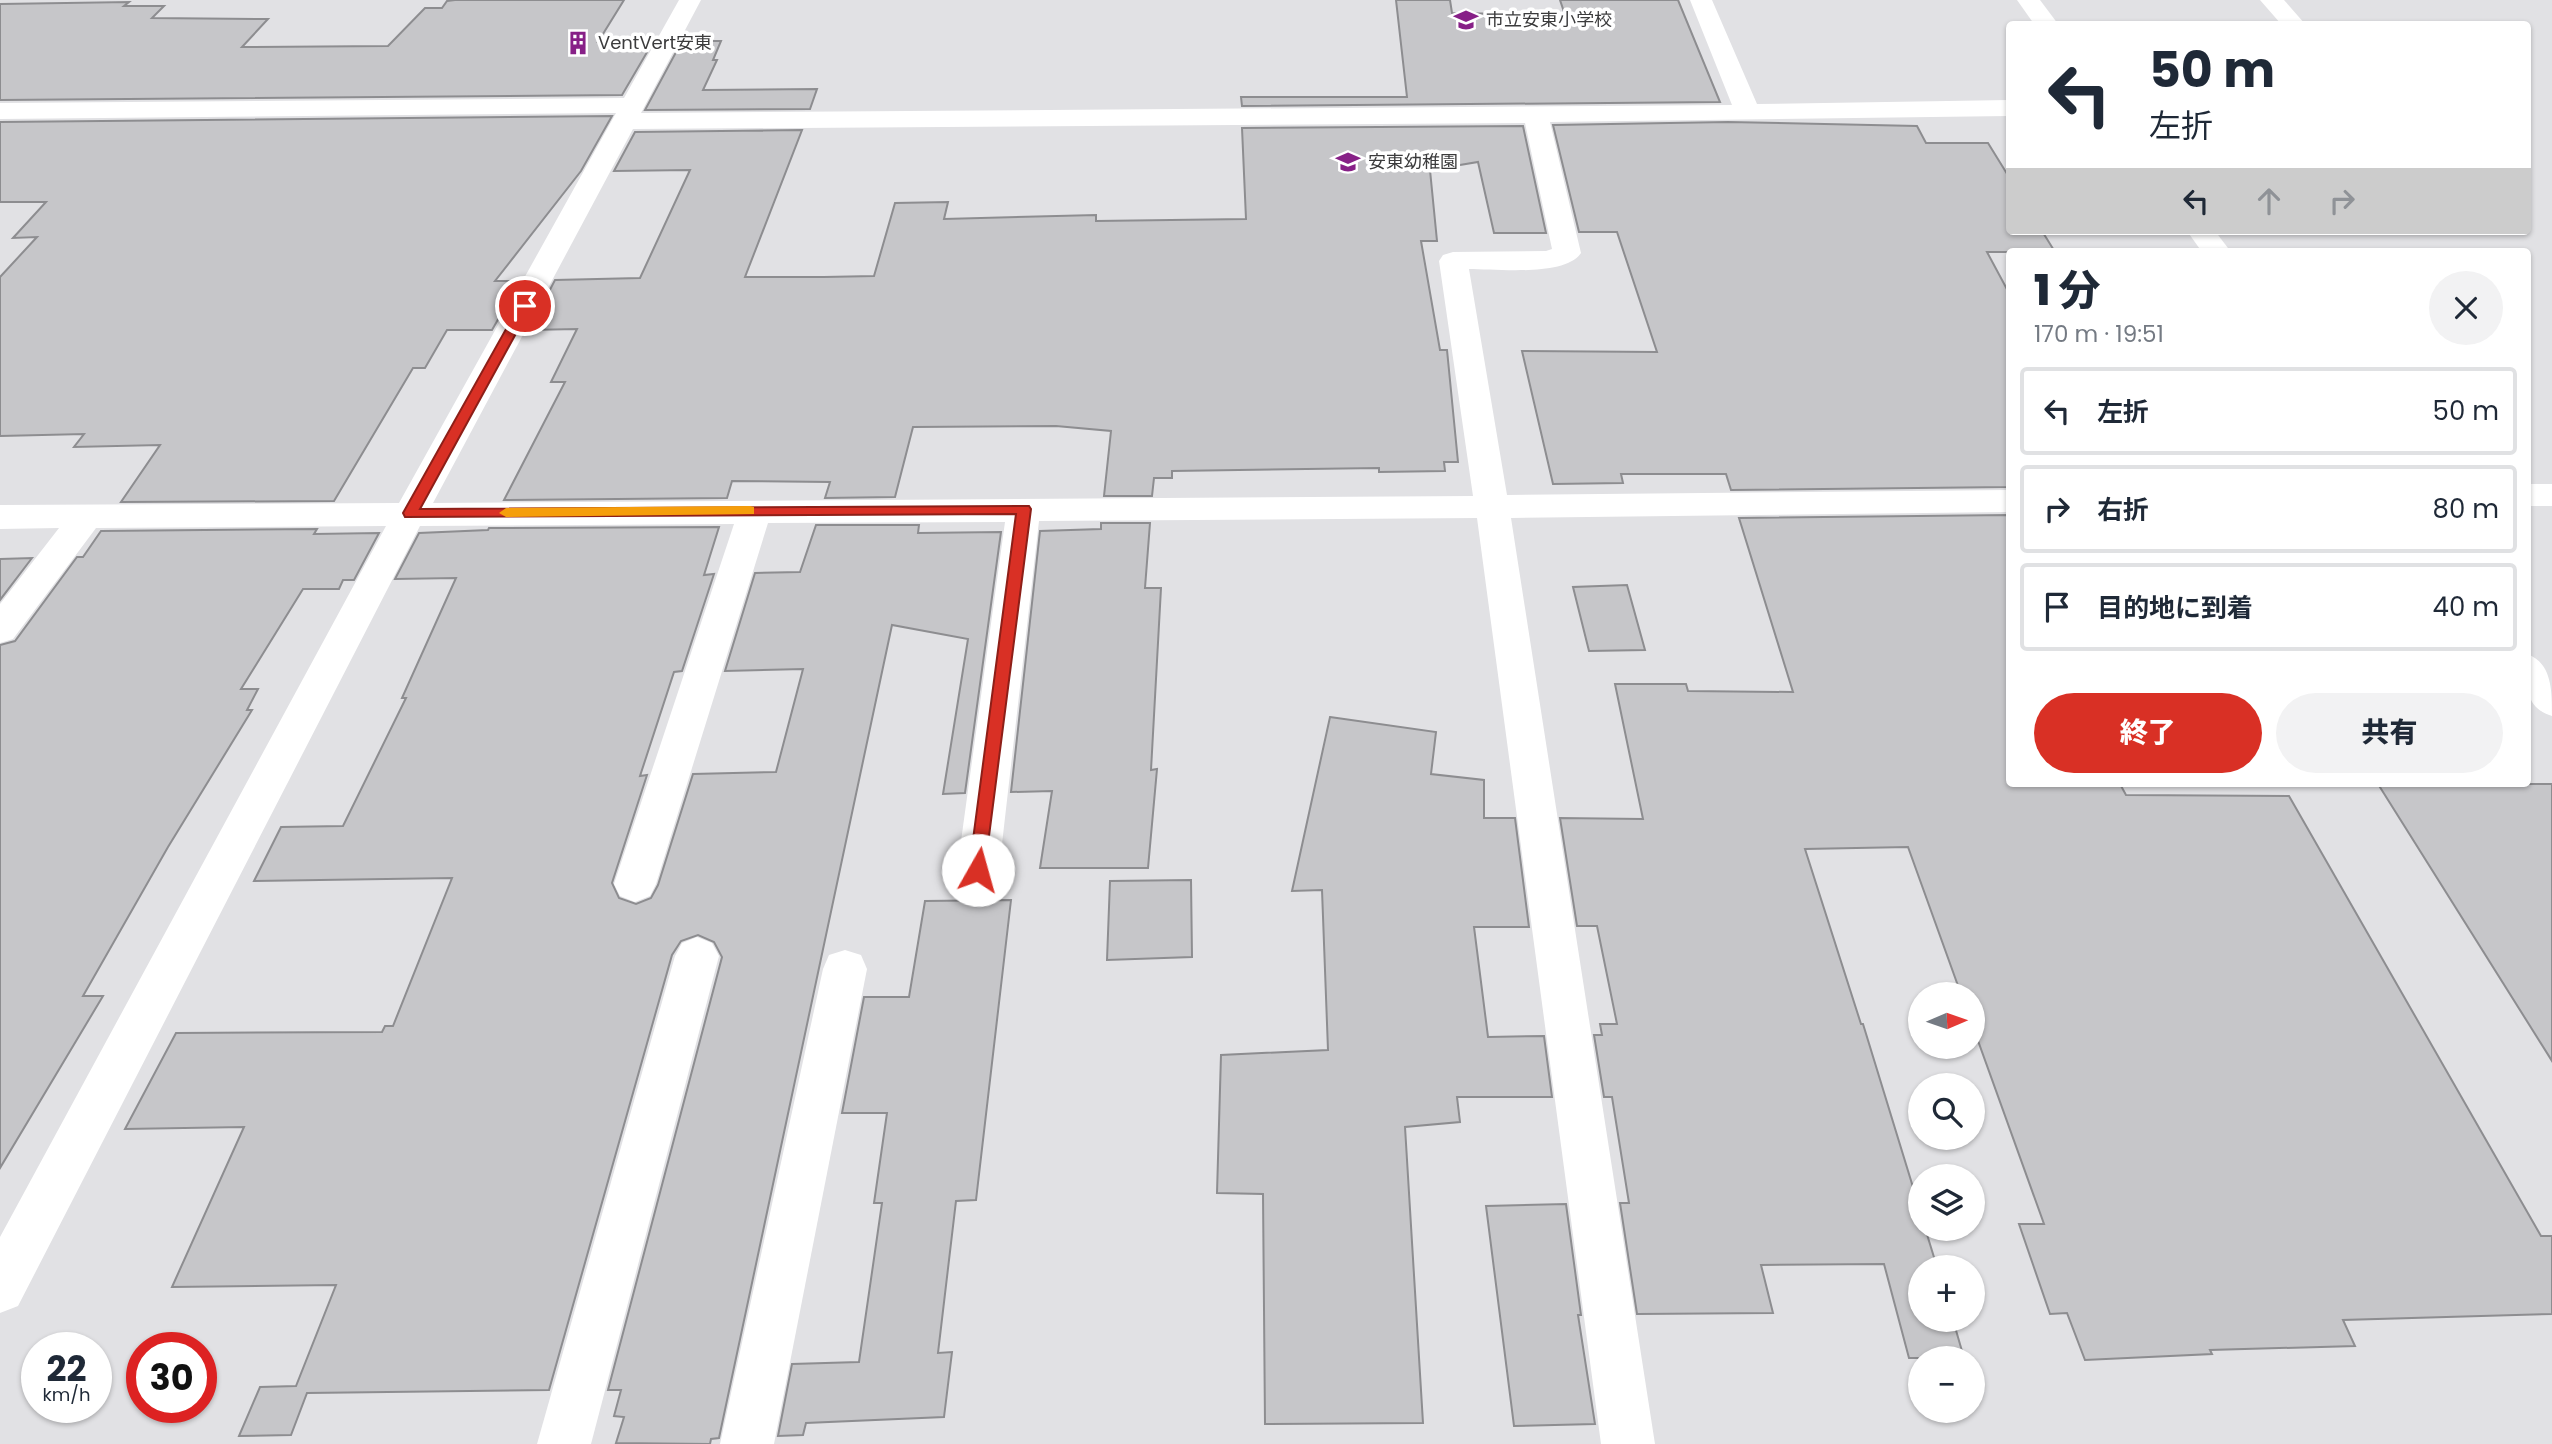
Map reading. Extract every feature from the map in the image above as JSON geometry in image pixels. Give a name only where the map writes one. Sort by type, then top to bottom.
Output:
[{"type":"street","points":[[0,1288],[410,513],[631,113],[690,0]]},
{"type":"street","points":[[1700,0],[1748,112]]},
{"type":"street","points":[[2028,0],[2044,21]]},
{"type":"street","points":[[2271,0],[2290,21]]},
{"type":"street","points":[[0,111],[1536,115],[2006,108]]},
{"type":"street","points":[[1536,115],[1567,253],[1550,260],[1453,261],[1492,507],[1628,1444]]},
{"type":"street","points":[[2531,495],[2552,495]]},
{"type":"street","points":[[0,517],[2006,501]]},
{"type":"street","points":[[978,870],[1024,509]]},
{"type":"street","points":[[635,884],[755,510]]},
{"type":"street","points":[[0,631],[87,516]]},
{"type":"street","points":[[2531,673],[2552,702]]},
{"type":"street","points":[[564,1444],[697,956]]},
{"type":"street","points":[[747,1444],[845,969]]},
{"type":"building","points":[[624,0],[598,42],[653,42],[622,95],[0,100],[0,4],[129,2],[124,6],[164,6],[152,18],[268,19],[242,47],[388,46],[425,8],[442,8],[447,1]]},
{"type":"building","points":[[1396,0],[1450,0],[1452,13],[1565,15],[1560,0],[1678,0],[1720,102],[1242,106],[1241,97],[1407,97]]},
{"type":"building","points":[[682,41],[721,41],[713,60],[717,60],[703,90],[817,89],[810,109],[645,110]]},
{"type":"building","points":[[612,116],[581,171],[495,281],[520,281],[492,330],[447,330],[425,368],[413,368],[334,501],[121,502],[160,445],[74,447],[84,434],[0,436],[0,277],[37,237],[13,238],[46,202],[0,202],[0,122]]},
{"type":"building","points":[[1728,122],[1917,126],[1926,143],[1988,143],[2006,172],[2006,235],[2044,235],[2053,248],[2006,248],[2006,252],[1987,252],[2006,287],[2006,487],[1731,490],[1726,474],[1621,474],[1623,483],[1553,484],[1522,351],[1657,352],[1617,232],[1579,232],[1553,125]]},
{"type":"building","points":[[1523,126],[1546,233],[1494,233],[1478,162],[1430,170],[1437,241],[1421,241],[1440,350],[1447,350],[1458,462],[1444,462],[1445,471],[1379,472],[1379,468],[1172,471],[1172,478],[1154,478],[1152,496],[1104,496],[1111,431],[1056,426],[913,427],[895,497],[825,498],[830,482],[732,481],[727,498],[504,500],[565,382],[551,382],[577,329],[529,330],[555,280],[640,278],[690,170],[614,171],[635,132],[802,130],[745,277],[824,277],[874,276],[895,203],[948,202],[944,219],[1096,215],[1096,221],[1246,219],[1242,128]]},
{"type":"building","points":[[2006,515],[2006,787],[2122,787],[2126,795],[2289,796],[2541,1236],[2552,1236],[2552,1314],[2343,1320],[2355,1346],[2210,1350],[2212,1354],[2085,1360],[2067,1313],[2050,1314],[2019,1224],[2044,1224],[1985,1059],[1985,982],[1957,982],[1908,847],[1805,849],[1908,1171],[1908,1241],[1929,1241],[1933,1255],[1908,1255],[1908,1332],[1956,1332],[1961,1346],[1908,1346],[1908,1354],[1884,1264],[1761,1265],[1773,1313],[1637,1314],[1620,1203],[1629,1203],[1612,1097],[1604,1097],[1594,1035],[1602,1035],[1600,1024],[1617,1024],[1597,926],[1577,926],[1560,818],[1643,819],[1615,684],[1686,684],[1688,691],[1793,692],[1739,518]]},
{"type":"building","points":[[1101,523],[1150,523],[1145,588],[1161,588],[1151,770],[1157,769],[1148,868],[1040,868],[1052,791],[1011,792],[1040,531],[1101,529]]},
{"type":"building","points":[[816,525],[919,525],[918,533],[1001,532],[965,793],[943,794],[968,639],[892,625],[719,1438],[711,1439],[710,1444],[616,1443],[624,1417],[614,1416],[621,1390],[608,1390],[722,957],[714,942],[698,935],[681,941],[672,955],[549,1390],[307,1393],[291,1435],[239,1436],[260,1387],[296,1386],[336,1285],[172,1287],[244,1127],[125,1129],[176,1033],[382,1032],[385,1026],[393,1026],[452,878],[254,881],[281,827],[343,826],[406,698],[402,698],[456,578],[395,579],[419,533],[489,528],[719,527],[704,575],[714,574],[682,671],[674,672],[640,776],[647,775],[612,883],[619,898],[636,904],[651,898],[658,885],[693,774],[776,772],[803,669],[725,671],[755,573],[800,572]]},
{"type":"building","points":[[317,529],[314,534],[379,533],[354,580],[343,580],[339,589],[303,589],[241,689],[258,689],[247,710],[252,710],[168,847],[83,996],[103,996],[0,1168],[0,645],[15,641],[77,557],[83,557],[101,531]]},
{"type":"building","points":[[32,558],[0,600],[0,559]]},
{"type":"building","points":[[1627,585],[1645,650],[1589,651],[1573,587]]},
{"type":"building","points":[[1330,717],[1436,732],[1431,774],[1484,780],[1484,818],[1515,818],[1529,927],[1474,927],[1488,1037],[1544,1036],[1552,1097],[1457,1097],[1460,1122],[1405,1127],[1423,1423],[1265,1424],[1263,1194],[1217,1193],[1221,1055],[1328,1050],[1322,890],[1292,891]]},
{"type":"building","points":[[2531,784],[2552,784],[2552,1061],[2380,787],[2531,787]]},
{"type":"building","points":[[1191,880],[1192,957],[1107,960],[1110,881]]},
{"type":"building","points":[[1011,900],[976,1200],[956,1201],[938,1353],[952,1352],[944,1417],[806,1423],[803,1435],[778,1436],[792,1364],[859,1362],[882,1203],[874,1203],[887,1113],[842,1113],[864,997],[909,997],[925,901]]},
{"type":"building","points":[[1566,1204],[1581,1315],[1578,1315],[1595,1424],[1514,1426],[1486,1206]]},
{"type":"slow traffic","points":[[506,513],[750,510]]},
{"type":"place","name":"市立安東小学校","points":[[1466,20]]},
{"type":"place","name":"VentVert安東","points":[[578,43]]},
{"type":"place","name":"安東幼稚園","points":[[1348,162]]},
{"type":"route","points":[[525,306],[410,513],[1024,509],[978,870]]}]
